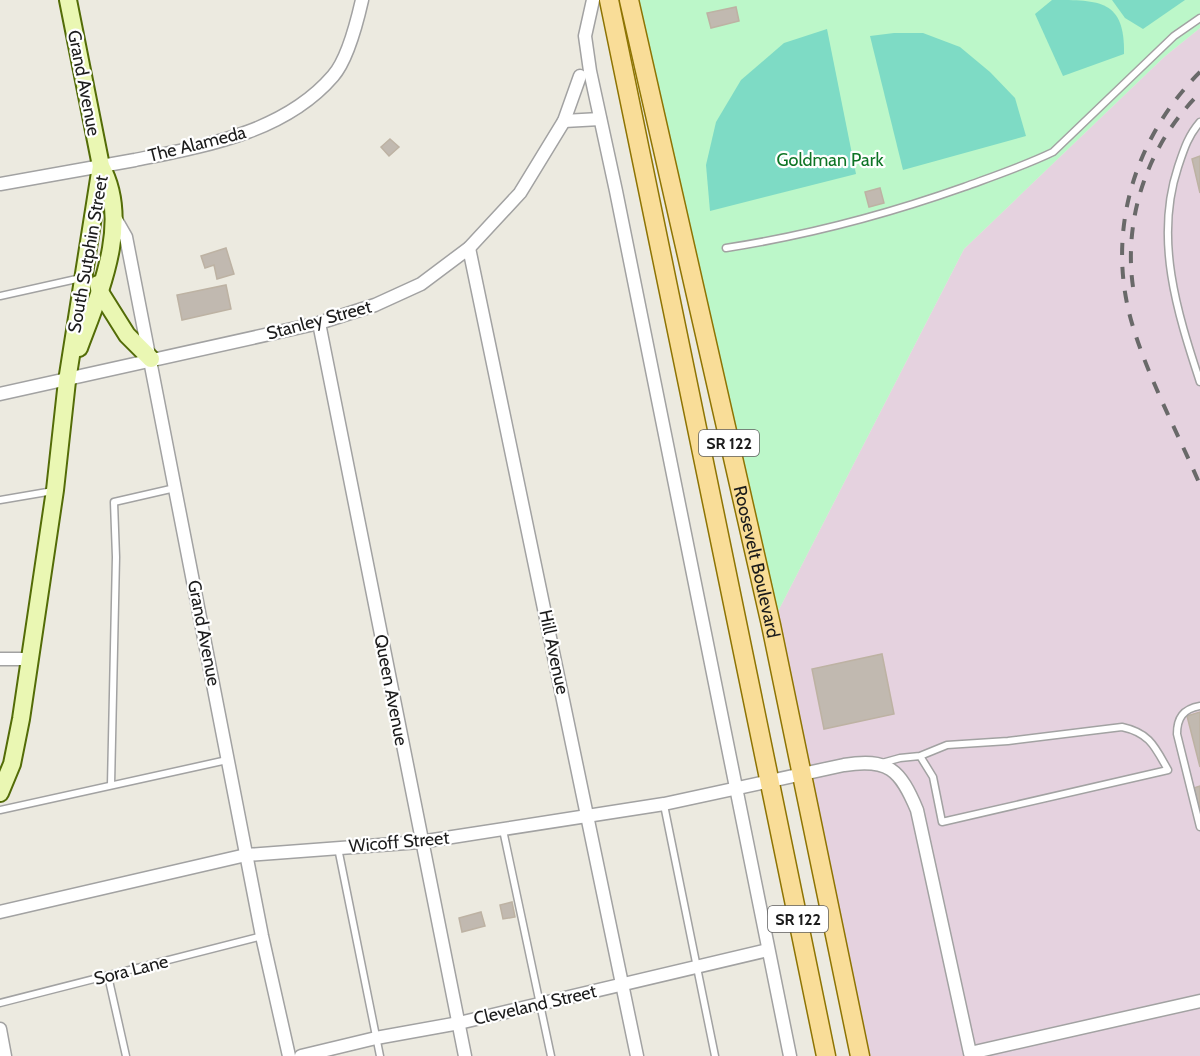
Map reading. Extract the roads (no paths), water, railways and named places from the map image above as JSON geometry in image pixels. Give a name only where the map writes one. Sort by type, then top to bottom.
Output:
[{"type":"main road","name":"Roosevelt Boulevard","points":[[609,0],[826,1056]]},
{"type":"main road","name":"Roosevelt Boulevard","points":[[629,0],[771,625],[800,775],[860,1056]]},
{"type":"street","name":"Grand Avenue","points":[[68,0],[101,166]]},
{"type":"street","name":"The Alameda","points":[[0,184],[209,145],[258,128],[299,106],[334,75],[356,29],[362,0]]},
{"type":"street","points":[[593,0],[585,36],[600,119],[790,1056]]},
{"type":"street","name":"Stanley Street","points":[[0,394],[67,381],[151,359],[319,323],[375,305],[421,284],[469,248],[520,193],[564,121],[580,76]]},
{"type":"street","points":[[564,121],[600,119]]},
{"type":"street","name":"South Sutphin Street","points":[[67,381],[99,292],[112,245],[110,183],[101,166]]},
{"type":"street","name":"South Sutphin Street","points":[[0,793],[12,764],[30,659],[55,490],[67,381],[101,166]]},
{"type":"street","name":"Grand Avenue","points":[[112,213],[126,237],[262,936],[289,1056]]},
{"type":"street","name":"Hill Avenue","points":[[469,248],[637,1056]]},
{"type":"street","points":[[86,260],[94,269],[99,292],[127,334],[151,359]]},
{"type":"street","name":"Queen Avenue","points":[[319,323],[420,842],[465,1056]]},
{"type":"street","points":[[0,659],[30,659]]},
{"type":"street","name":"Wicoff Street","points":[[0,912],[246,855],[420,842],[503,830],[664,804],[864,762],[881,763]]},
{"type":"street","points":[[881,763],[898,776],[917,810],[970,1053],[1200,1001]]},
{"type":"street","name":"Cleveland Street","points":[[301,1056],[376,1038],[459,1023],[768,950]]},
{"type":"street","points":[[0,1029],[5,1056]]},
{"type":"lane","points":[[726,248],[794,237],[890,213],[1030,164],[1053,152],[1174,36],[1200,18]]},
{"type":"lane","points":[[1200,122],[1188,136],[1169,194],[1167,254],[1181,325],[1200,382]]},
{"type":"lane","points":[[0,296],[83,278]]},
{"type":"lane","points":[[111,785],[116,557],[114,502],[176,488]]},
{"type":"lane","points":[[0,500],[55,490]]},
{"type":"lane","points":[[1200,706],[1183,712],[1177,720],[1177,734],[1200,827]]},
{"type":"lane","points":[[881,763],[920,756],[947,745],[1008,741],[1122,728],[1135,730],[1150,739],[1168,770],[942,822],[933,777],[920,756]]},
{"type":"lane","points":[[0,810],[228,760]]},
{"type":"lane","points":[[664,804],[715,1056]]},
{"type":"lane","points":[[503,830],[551,1056]]},
{"type":"lane","points":[[338,847],[380,1056]]},
{"type":"lane","name":"Sora Lane","points":[[0,1003],[262,936]]},
{"type":"lane","points":[[108,976],[126,1056]]},
{"type":"railway","points":[[1200,72],[1177,98],[1158,126],[1143,155],[1132,187],[1125,219],[1122,252],[1124,286],[1138,341],[1154,383],[1200,485]]},
{"type":"railway","points":[[1133,287],[1132,234],[1136,208],[1144,182],[1167,134],[1200,93]]},
{"type":"park label","name":"Goldman Park","points":[[830,160]]}]
